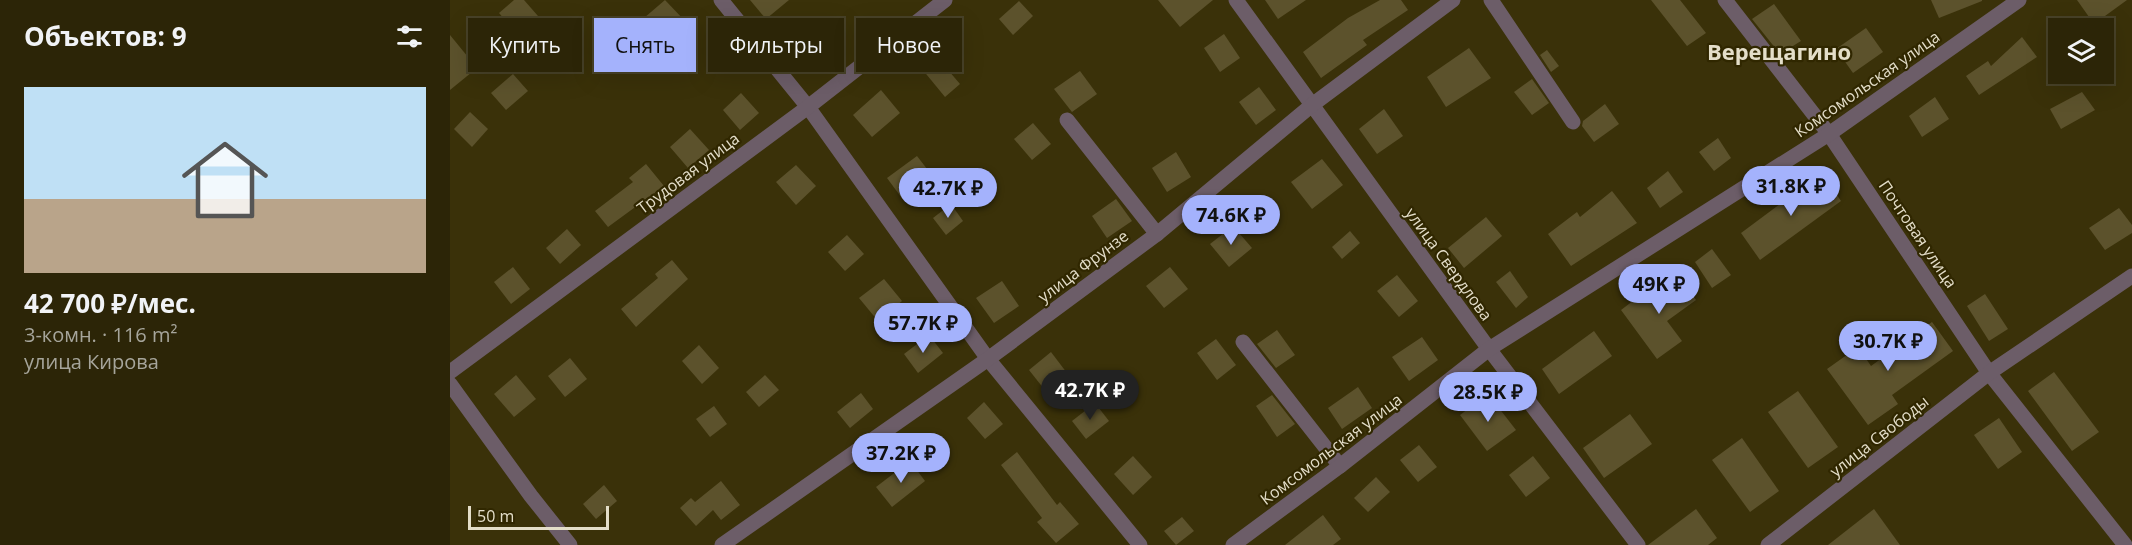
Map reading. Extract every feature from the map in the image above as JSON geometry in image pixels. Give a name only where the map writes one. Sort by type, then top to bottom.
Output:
[{"type":"street","points":[[721,0],[808,107],[988,359],[1140,545]]},
{"type":"street","name":"Трудовая улица","points":[[450,372],[808,107],[945,0]]},
{"type":"street","name":"улица Свердлова","points":[[1236,0],[1489,349],[1638,545]]},
{"type":"street","name":"улица Фрунзе","points":[[722,545],[988,359],[1157,234],[1312,105],[1453,0]]},
{"type":"street","points":[[1491,0],[1574,122]]},
{"type":"street","name":"Почтовая улица","points":[[1725,0],[1829,134],[1989,373],[2125,545]]},
{"type":"street","name":"Комсомольская улица","points":[[1233,545],[1340,466],[1489,349],[1829,134],[2019,0]]},
{"type":"street","points":[[1067,120],[1157,234]]},
{"type":"street","name":"улица Свободы","points":[[1768,545],[1989,373],[2132,276]]},
{"type":"street","points":[[1243,342],[1340,466]]},
{"type":"street","points":[[450,384],[531,496],[570,545]]},
{"type":"building","points":[[514,0],[524,0],[538,16],[536,18],[503,18],[499,13]]},
{"type":"building","points":[[665,0],[682,18],[644,18]]},
{"type":"building","points":[[750,0],[789,0],[767,18]]},
{"type":"building","points":[[1158,0],[1213,0],[1180,27]]},
{"type":"building","points":[[1265,0],[1306,0],[1278,19]]},
{"type":"building","points":[[1380,0],[1401,0],[1408,10],[1363,40],[1367,45],[1321,78],[1303,52],[1348,18]]},
{"type":"building","points":[[1651,0],[1680,0],[1706,33],[1687,46]]},
{"type":"building","points":[[1931,0],[1982,0],[1982,1],[1939,18]]},
{"type":"building","points":[[2077,0],[2127,0],[2102,18],[2090,18]]},
{"type":"building","points":[[1019,1],[1033,16],[1013,35],[999,19]]},
{"type":"building","points":[[1774,4],[1801,41],[1780,54],[1752,19]]},
{"type":"building","points":[[1866,28],[1883,52],[1853,73],[1836,49]]},
{"type":"building","points":[[1224,34],[1240,58],[1220,72],[1204,48]]},
{"type":"building","points":[[450,35],[468,57],[468,72],[472,72],[450,90]]},
{"type":"building","points":[[2022,37],[2037,57],[1979,95],[1966,76],[1988,61],[1991,66]]},
{"type":"building","points":[[1469,48],[1491,78],[1446,107],[1427,77]]},
{"type":"building","points":[[1547,50],[1559,66],[1551,72],[1540,55]]},
{"type":"building","points":[[1080,71],[1097,94],[1072,112],[1054,89]]},
{"type":"building","points":[[924,72],[950,72],[960,84],[945,97]]},
{"type":"building","points":[[513,74],[528,91],[506,110],[491,93]]},
{"type":"building","points":[[1532,79],[1549,103],[1532,115],[1514,92]]},
{"type":"building","points":[[1259,87],[1276,110],[1256,125],[1239,102]]},
{"type":"building","points":[[881,90],[900,113],[872,137],[853,115]]},
{"type":"building","points":[[2082,92],[2095,110],[2061,129],[2050,109]]},
{"type":"building","points":[[741,93],[759,113],[740,130],[723,110]]},
{"type":"building","points":[[1935,97],[1949,119],[1922,137],[1909,116]]},
{"type":"building","points":[[1605,104],[1619,124],[1594,142],[1582,126],[1583,121]]},
{"type":"building","points":[[1384,109],[1403,136],[1377,154],[1359,129]]},
{"type":"building","points":[[470,112],[488,129],[472,147],[454,129]]},
{"type":"building","points":[[1033,123],[1051,144],[1032,160],[1014,139]]},
{"type":"building","points":[[690,129],[709,150],[688,168],[670,147]]},
{"type":"building","points":[[1718,138],[1731,158],[1714,171],[1699,152]]},
{"type":"building","points":[[1176,152],[1191,177],[1167,192],[1152,168]]},
{"type":"building","points":[[917,156],[934,178],[904,201],[887,178]]},
{"type":"building","points":[[1322,159],[1343,185],[1312,209],[1291,182]]},
{"type":"building","points":[[646,164],[664,186],[608,227],[595,211],[633,182],[629,178]]},
{"type":"building","points":[[796,165],[816,186],[796,205],[776,182]]},
{"type":"building","points":[[1668,171],[1683,192],[1660,208],[1647,188]]},
{"type":"building","points":[[1822,173],[1841,201],[1760,260],[1741,233]]},
{"type":"building","points":[[1612,191],[1637,223],[1571,266],[1548,234],[1577,212],[1580,217]]},
{"type":"building","points":[[1116,199],[1132,221],[1107,238],[1092,216]]},
{"type":"building","points":[[951,204],[963,221],[946,235],[933,218]]},
{"type":"building","points":[[2119,208],[2132,225],[2132,233],[2105,250],[2089,228]]},
{"type":"building","points":[[1486,217],[1502,236],[1464,268],[1448,248]]},
{"type":"building","points":[[1233,226],[1252,248],[1229,267],[1210,244]]},
{"type":"building","points":[[567,229],[581,245],[560,264],[546,248]]},
{"type":"building","points":[[1350,231],[1360,243],[1342,259],[1332,247]]},
{"type":"building","points":[[847,235],[864,254],[845,271],[828,252]]},
{"type":"building","points":[[1712,249],[1731,275],[1712,288],[1695,262]]},
{"type":"building","points":[[672,260],[688,279],[636,327],[621,309],[658,278],[655,274]]},
{"type":"building","points":[[513,267],[530,289],[511,304],[494,282]]},
{"type":"building","points":[[1170,267],[1188,289],[1164,308],[1146,286]]},
{"type":"building","points":[[1510,271],[1528,297],[1516,308],[1496,282]]},
{"type":"building","points":[[1677,274],[1696,300],[1667,321],[1682,341],[1657,359],[1621,310],[1646,291],[1649,295]]},
{"type":"building","points":[[1397,275],[1418,301],[1399,317],[1377,291]]},
{"type":"building","points":[[884,279],[902,301],[878,321],[859,298]]},
{"type":"building","points":[[1002,281],[1019,306],[994,323],[976,298]]},
{"type":"building","points":[[1985,294],[2008,329],[1989,341],[1967,306]]},
{"type":"building","points":[[1932,322],[1953,351],[1892,395],[1898,404],[1868,425],[1827,369],[1858,347],[1871,366]]},
{"type":"building","points":[[1277,330],[1295,355],[1276,368],[1257,344]]},
{"type":"building","points":[[1594,331],[1612,356],[1559,394],[1542,369]]},
{"type":"building","points":[[929,335],[943,353],[918,373],[904,354]]},
{"type":"building","points":[[1422,337],[1438,360],[1409,381],[1392,357]]},
{"type":"building","points":[[1216,339],[1236,365],[1217,380],[1197,353]]},
{"type":"building","points":[[699,345],[719,368],[702,384],[682,361]]},
{"type":"building","points":[[1051,352],[1070,377],[1048,394],[1029,370]]},
{"type":"building","points":[[570,358],[587,379],[565,397],[548,376]]},
{"type":"building","points":[[2054,372],[2099,432],[2072,451],[2028,391]]},
{"type":"building","points":[[516,375],[536,399],[514,417],[494,394]]},
{"type":"building","points":[[765,375],[779,390],[759,407],[746,392]]},
{"type":"building","points":[[1358,387],[1372,408],[1342,429],[1328,408]]},
{"type":"building","points":[[1798,391],[1838,447],[1808,468],[1768,412]]},
{"type":"building","points":[[861,393],[873,409],[850,428],[837,412]]},
{"type":"building","points":[[1488,394],[1516,430],[1487,451],[1460,415]]},
{"type":"building","points":[[1272,395],[1295,424],[1277,437],[1256,406]]},
{"type":"building","points":[[984,402],[1003,424],[985,439],[967,418]]},
{"type":"building","points":[[1095,403],[1109,421],[1086,439],[1072,421]]},
{"type":"building","points":[[714,406],[727,424],[710,437],[696,419]]},
{"type":"building","points":[[1630,414],[1652,444],[1604,478],[1583,448]]},
{"type":"building","points":[[1999,418],[2022,452],[1998,469],[1974,435]]},
{"type":"building","points":[[1742,438],[1779,491],[1750,512],[1712,460]]},
{"type":"building","points":[[1419,445],[1437,467],[1418,482],[1400,460]]},
{"type":"building","points":[[1017,452],[1057,505],[1060,502],[1079,524],[1056,543],[1037,522],[1042,518],[1001,465]]},
{"type":"building","points":[[1133,456],[1152,477],[1133,495],[1114,474]]},
{"type":"building","points":[[1533,456],[1550,478],[1526,497],[1509,475]]},
{"type":"building","points":[[910,461],[925,481],[892,507],[876,487]]},
{"type":"building","points":[[1376,477],[1390,492],[1368,512],[1354,498]]},
{"type":"building","points":[[721,481],[740,505],[721,520],[713,510],[696,526],[680,508],[691,498],[695,502]]},
{"type":"building","points":[[604,485],[617,501],[596,519],[583,504]]},
{"type":"building","points":[[1696,509],[1717,538],[1708,545],[1648,545]]},
{"type":"building","points":[[1874,509],[1900,545],[1828,545]]},
{"type":"building","points":[[1323,515],[1341,539],[1333,545],[1285,545]]},
{"type":"building","points":[[1182,517],[1194,531],[1176,545],[1164,531]]},
{"type":"district","name":"Верещагино","points":[[1779,52]]}]
